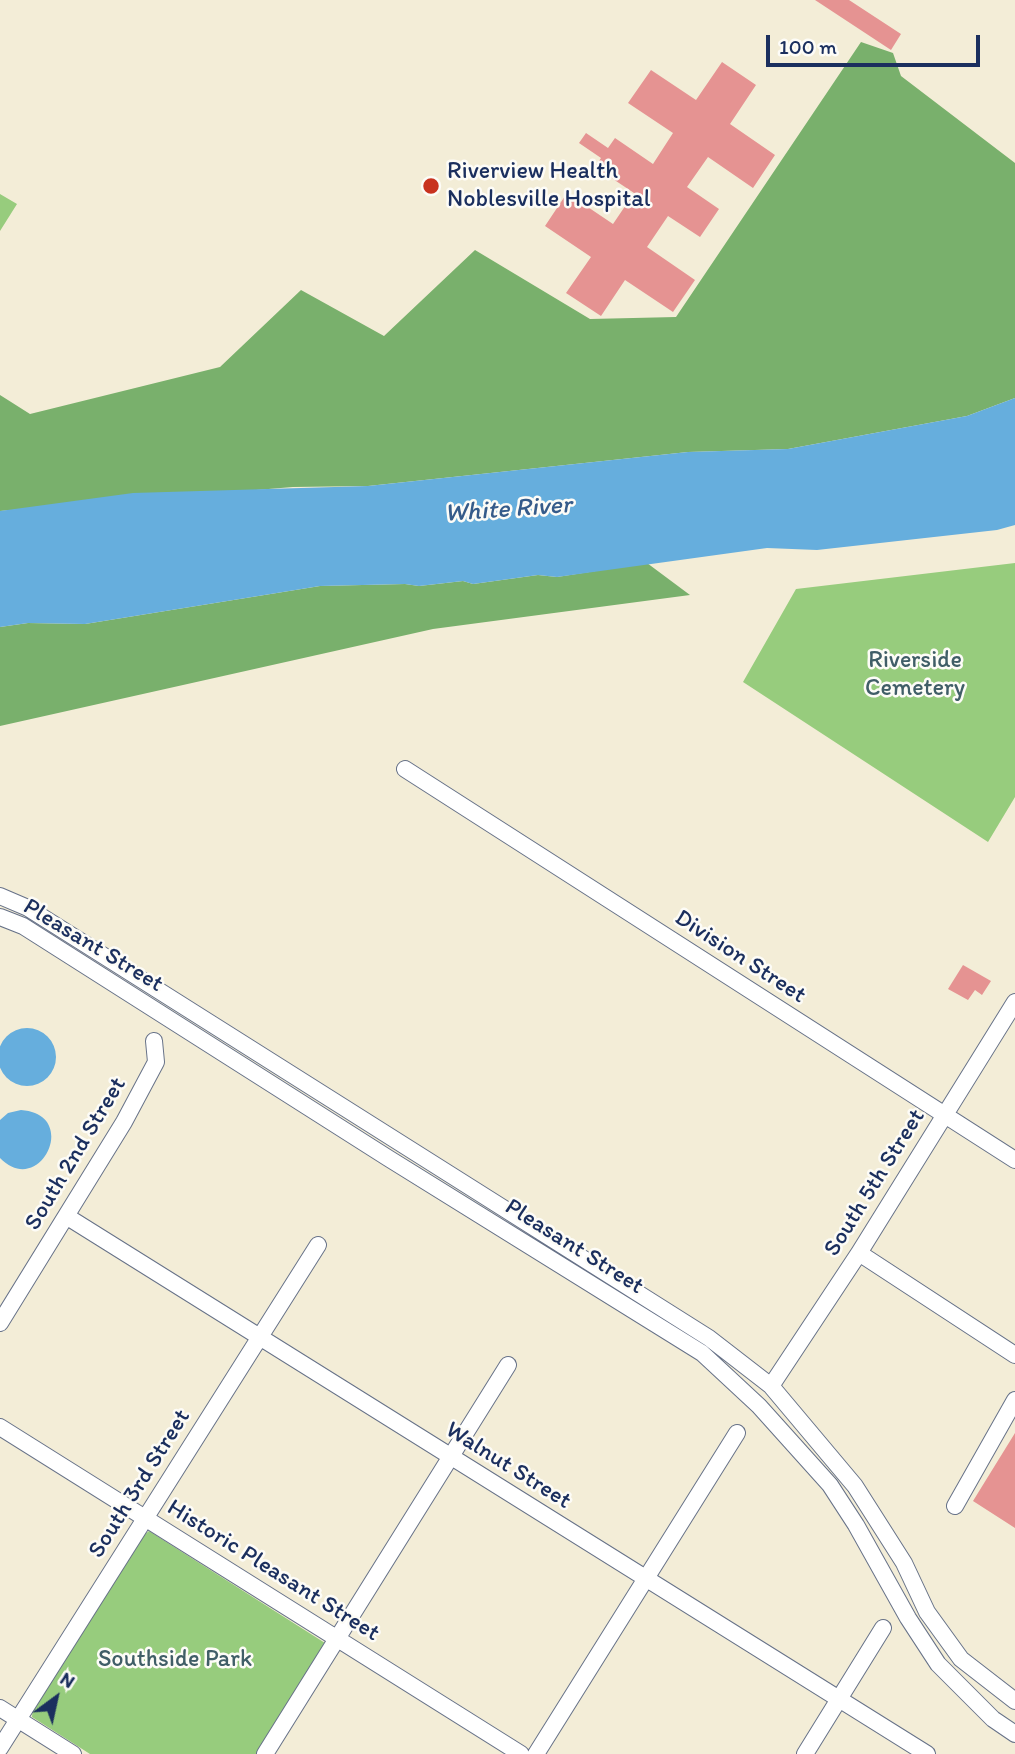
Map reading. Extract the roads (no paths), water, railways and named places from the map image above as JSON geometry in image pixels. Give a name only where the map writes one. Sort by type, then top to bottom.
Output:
[{"type":"street","name":"Division Street","points":[[405,769],[1015,1160]]},
{"type":"street","name":"Pleasant Street","points":[[0,897],[28,908],[675,1316],[771,1385],[855,1486],[904,1563],[927,1612],[961,1658],[1015,1700]]},
{"type":"street","name":"Pleasant Street","points":[[0,917],[23,926],[702,1353],[759,1406],[830,1485],[938,1664],[993,1720],[1015,1734]]},
{"type":"street","name":"South 5th Street","points":[[771,1385],[859,1253],[1015,1002]]},
{"type":"street","name":"South 2nd Street","points":[[0,1323],[124,1122],[156,1062],[154,1041]]},
{"type":"street","name":"Walnut Street","points":[[66,1216],[927,1754]]},
{"type":"street","name":"South 3rd Street","points":[[0,1748],[318,1245]]},
{"type":"street","points":[[859,1253],[1015,1355]]},
{"type":"street","points":[[265,1754],[508,1364]]},
{"type":"street","points":[[955,1506],[1015,1400]]},
{"type":"street","name":"Historic Pleasant Street","points":[[0,1427],[522,1754]]},
{"type":"street","points":[[536,1754],[737,1433]]},
{"type":"street","points":[[805,1754],[883,1628]]},
{"type":"street","points":[[0,1708],[73,1754]]},
{"type":"water","name":"White River","points":[[1015,398],[1015,525],[997,530],[817,550],[767,548],[557,577],[538,575],[473,584],[463,581],[419,586],[320,586],[85,624],[28,623],[0,627],[0,511],[133,493],[368,486],[688,452],[788,449],[967,416]]},
{"type":"water","points":[[27,1028],[38,1030],[51,1041],[56,1057],[54,1068],[43,1081],[27,1086],[16,1084],[3,1073],[-2,1057],[0,1046],[11,1033]]},
{"type":"water","points":[[21,1110],[39,1115],[49,1125],[51,1138],[48,1151],[40,1162],[29,1168],[15,1168],[0,1158],[0,1120],[8,1113]]},
{"type":"place","name":"Riverview Health Noblesville Hospital","points":[[431,186]]},
{"type":"park label","name":"Riverside Cemetery","points":[[915,675]]},
{"type":"park label","name":"Southside Park","points":[[175,1660]]}]
